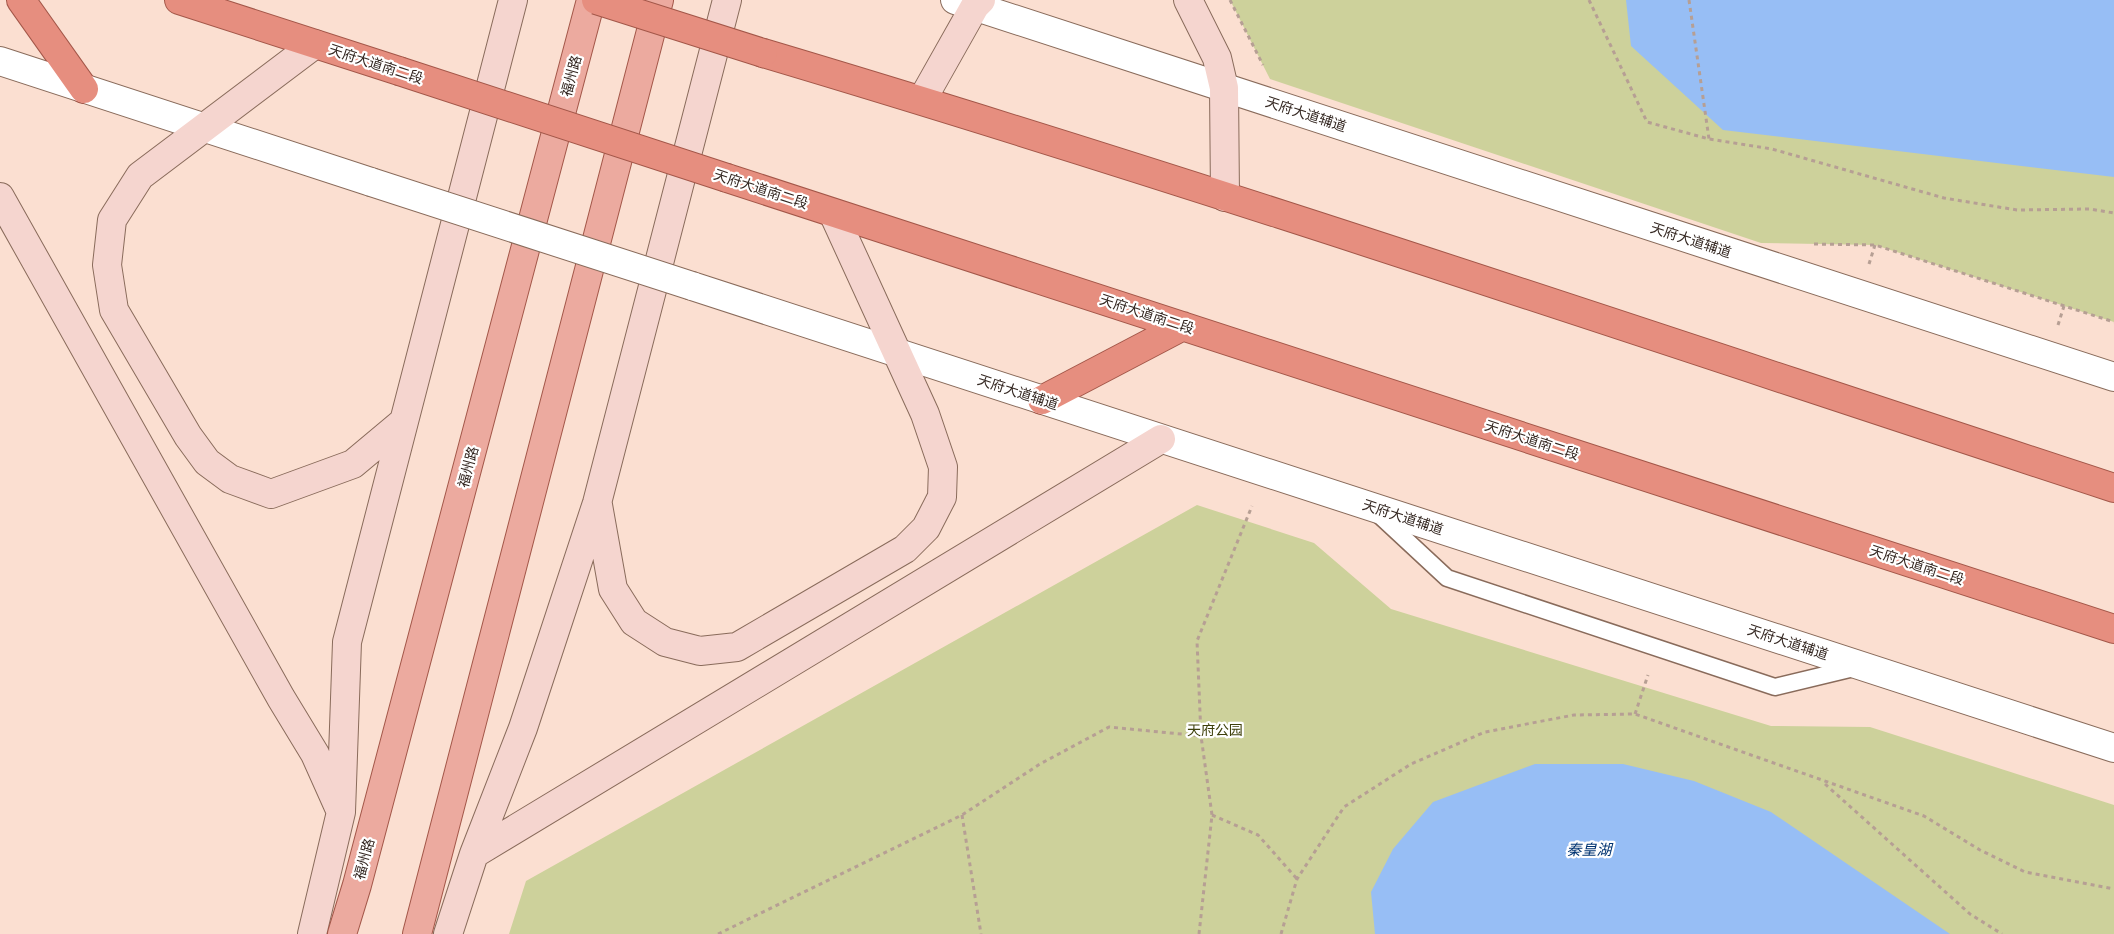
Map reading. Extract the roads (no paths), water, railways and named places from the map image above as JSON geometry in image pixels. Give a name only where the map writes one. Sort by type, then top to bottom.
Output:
[{"type":"highway","points":[[21,0],[84,89]]},
{"type":"highway","name":"天府大道南二段","points":[[179,0],[2114,629]]},
{"type":"highway","points":[[596,0],[763,53],[922,100],[1225,197],[2114,488]]},
{"type":"highway","points":[[1042,400],[1183,326]]},
{"type":"main road","points":[[312,934],[340,812],[347,642],[402,422],[513,0]]},
{"type":"main road","name":"福州路","points":[[342,934],[358,885],[591,0]]},
{"type":"main road","points":[[417,934],[659,0]]},
{"type":"main road","points":[[448,934],[474,854],[523,728],[597,503],[726,0]]},
{"type":"main road","points":[[1188,0],[1217,58],[1224,88],[1225,197]]},
{"type":"main road","points":[[922,100],[970,2]]},
{"type":"main road","points":[[315,44],[140,176],[112,220],[107,265],[114,310],[188,436],[207,462],[230,479],[271,494],[353,464],[402,422]]},
{"type":"main road","points":[[0,197],[281,698],[315,754],[340,812]]},
{"type":"main road","points":[[597,503],[613,589],[634,622],[665,642],[700,651],[737,647],[905,549],[926,528],[942,497],[943,467],[926,414],[833,212]]},
{"type":"main road","points":[[474,854],[1161,439]]},
{"type":"street","name":"天府大道辅道","points":[[970,2],[1224,88],[2114,377]]},
{"type":"street","name":"天府大道辅道","points":[[0,61],[2114,748]]},
{"type":"lane","points":[[1370,507],[1447,578],[1766,684],[1775,686],[1862,666]]},
{"type":"water","points":[[1626,0],[2114,0],[2114,177],[1723,130],[1631,46]]},
{"type":"water","name":"秦皇湖","points":[[1535,764],[1623,764],[1694,781],[1771,812],[1950,934],[1375,934],[1371,892],[1393,849],[1433,802]]},
{"type":"park label","name":"天府公园","points":[[1215,730]]}]
